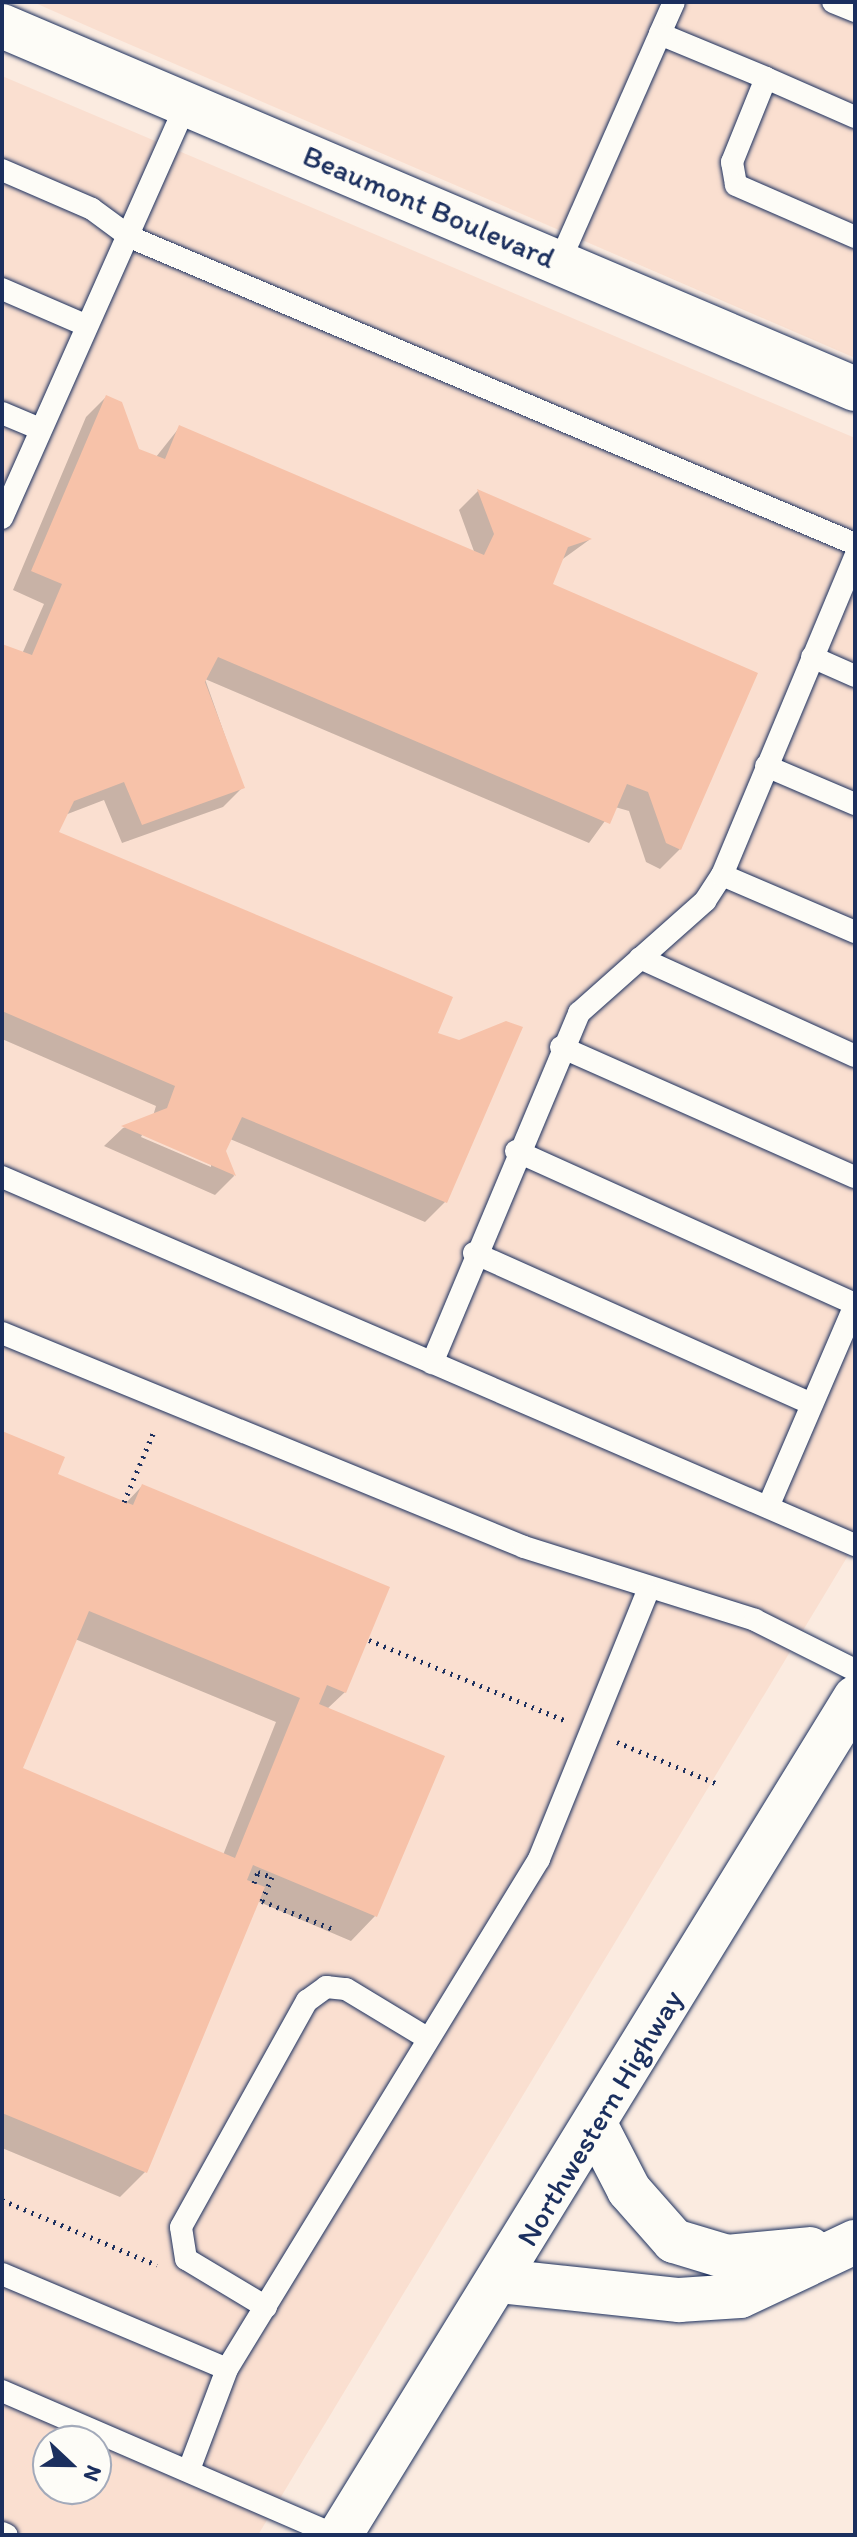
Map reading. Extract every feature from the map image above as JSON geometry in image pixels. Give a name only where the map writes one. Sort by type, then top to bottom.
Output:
[{"type":"main road","name":"Beaumont Boulevard","points":[[2,26],[855,389]]},
{"type":"main road","name":"Northwestern Highway","points":[[337,2535],[596,2126],[855,1698]]},
{"type":"main road","points":[[596,2126],[629,2190],[674,2241],[727,2257],[783,2255],[855,2240]]},
{"type":"main road","points":[[500,2281],[679,2300],[740,2296],[855,2240]]},
{"type":"lane","points":[[559,263],[674,2]]},
{"type":"lane","points":[[833,2],[855,11]]},
{"type":"lane","points":[[660,34],[855,117]]},
{"type":"lane","points":[[766,78],[732,162],[736,185],[855,237]]},
{"type":"lane","points":[[2,518],[85,325],[130,237],[187,103]]},
{"type":"lane","points":[[2,170],[92,209],[130,237],[855,544]]},
{"type":"lane","points":[[2,289],[85,325]]},
{"type":"lane","points":[[2,413],[40,429]]},
{"type":"lane","points":[[432,1363],[474,1253],[561,1047],[579,1013],[705,901],[722,875],[855,557]]},
{"type":"lane","points":[[812,657],[855,676]]},
{"type":"lane","points":[[766,766],[855,804]]},
{"type":"lane","points":[[722,875],[855,932]]},
{"type":"lane","points":[[640,958],[855,1056]]},
{"type":"lane","points":[[561,1047],[855,1177]]},
{"type":"lane","points":[[516,1151],[855,1305],[768,1507]]},
{"type":"lane","points":[[2,1177],[855,1545]]},
{"type":"lane","points":[[474,1253],[812,1404]]},
{"type":"lane","points":[[2,1333],[648,1591],[755,1620],[855,1670]]},
{"type":"lane","points":[[190,2467],[227,2369],[539,1859],[595,1733],[648,1591]]},
{"type":"lane","points":[[266,2307],[186,2259],[181,2227],[307,2001],[326,1987],[346,1989],[427,2038]]},
{"type":"lane","points":[[2,2274],[227,2369]]},
{"type":"lane","points":[[2,2391],[190,2467],[337,2535]]},
{"type":"path","points":[[124,1502],[160,1417]]},
{"type":"path","points":[[369,1640],[718,1784]]},
{"type":"path","points":[[251,1869],[272,1877],[262,1901],[333,1929]]},
{"type":"path","points":[[254,1883],[258,1872]]},
{"type":"path","points":[[2,2200],[163,2268]]},
{"type":"shaded area","points":[[33,2],[855,2],[855,358],[94,29]]},
{"type":"shaded area","points":[[2,76],[855,438],[855,1544],[258,2535],[2,2535]]},
{"type":"building","points":[[106,395],[122,402],[139,449],[165,459],[179,425],[484,555],[494,534],[477,489],[592,539],[568,547],[553,584],[758,673],[681,850],[666,843],[648,792],[627,784],[610,824],[218,657],[205,682],[245,788],[142,825],[124,782],[74,801],[59,832],[453,997],[438,1033],[459,1040],[506,1021],[523,1027],[447,1203],[242,1117],[226,1151],[236,1176],[121,1126],[167,1108],[175,1086],[2,1011],[2,644],[32,655],[62,584],[31,571]]},
{"type":"building","points":[[2,1431],[65,1457],[58,1474],[133,1505],[142,1484],[390,1587],[346,1693],[327,1685],[319,1704],[445,1756],[377,1917],[253,1865],[247,1880],[265,1887],[147,2173],[2,2113]],"holes":[[[89,1611],[300,1698],[235,1858],[23,1768]]]}]
